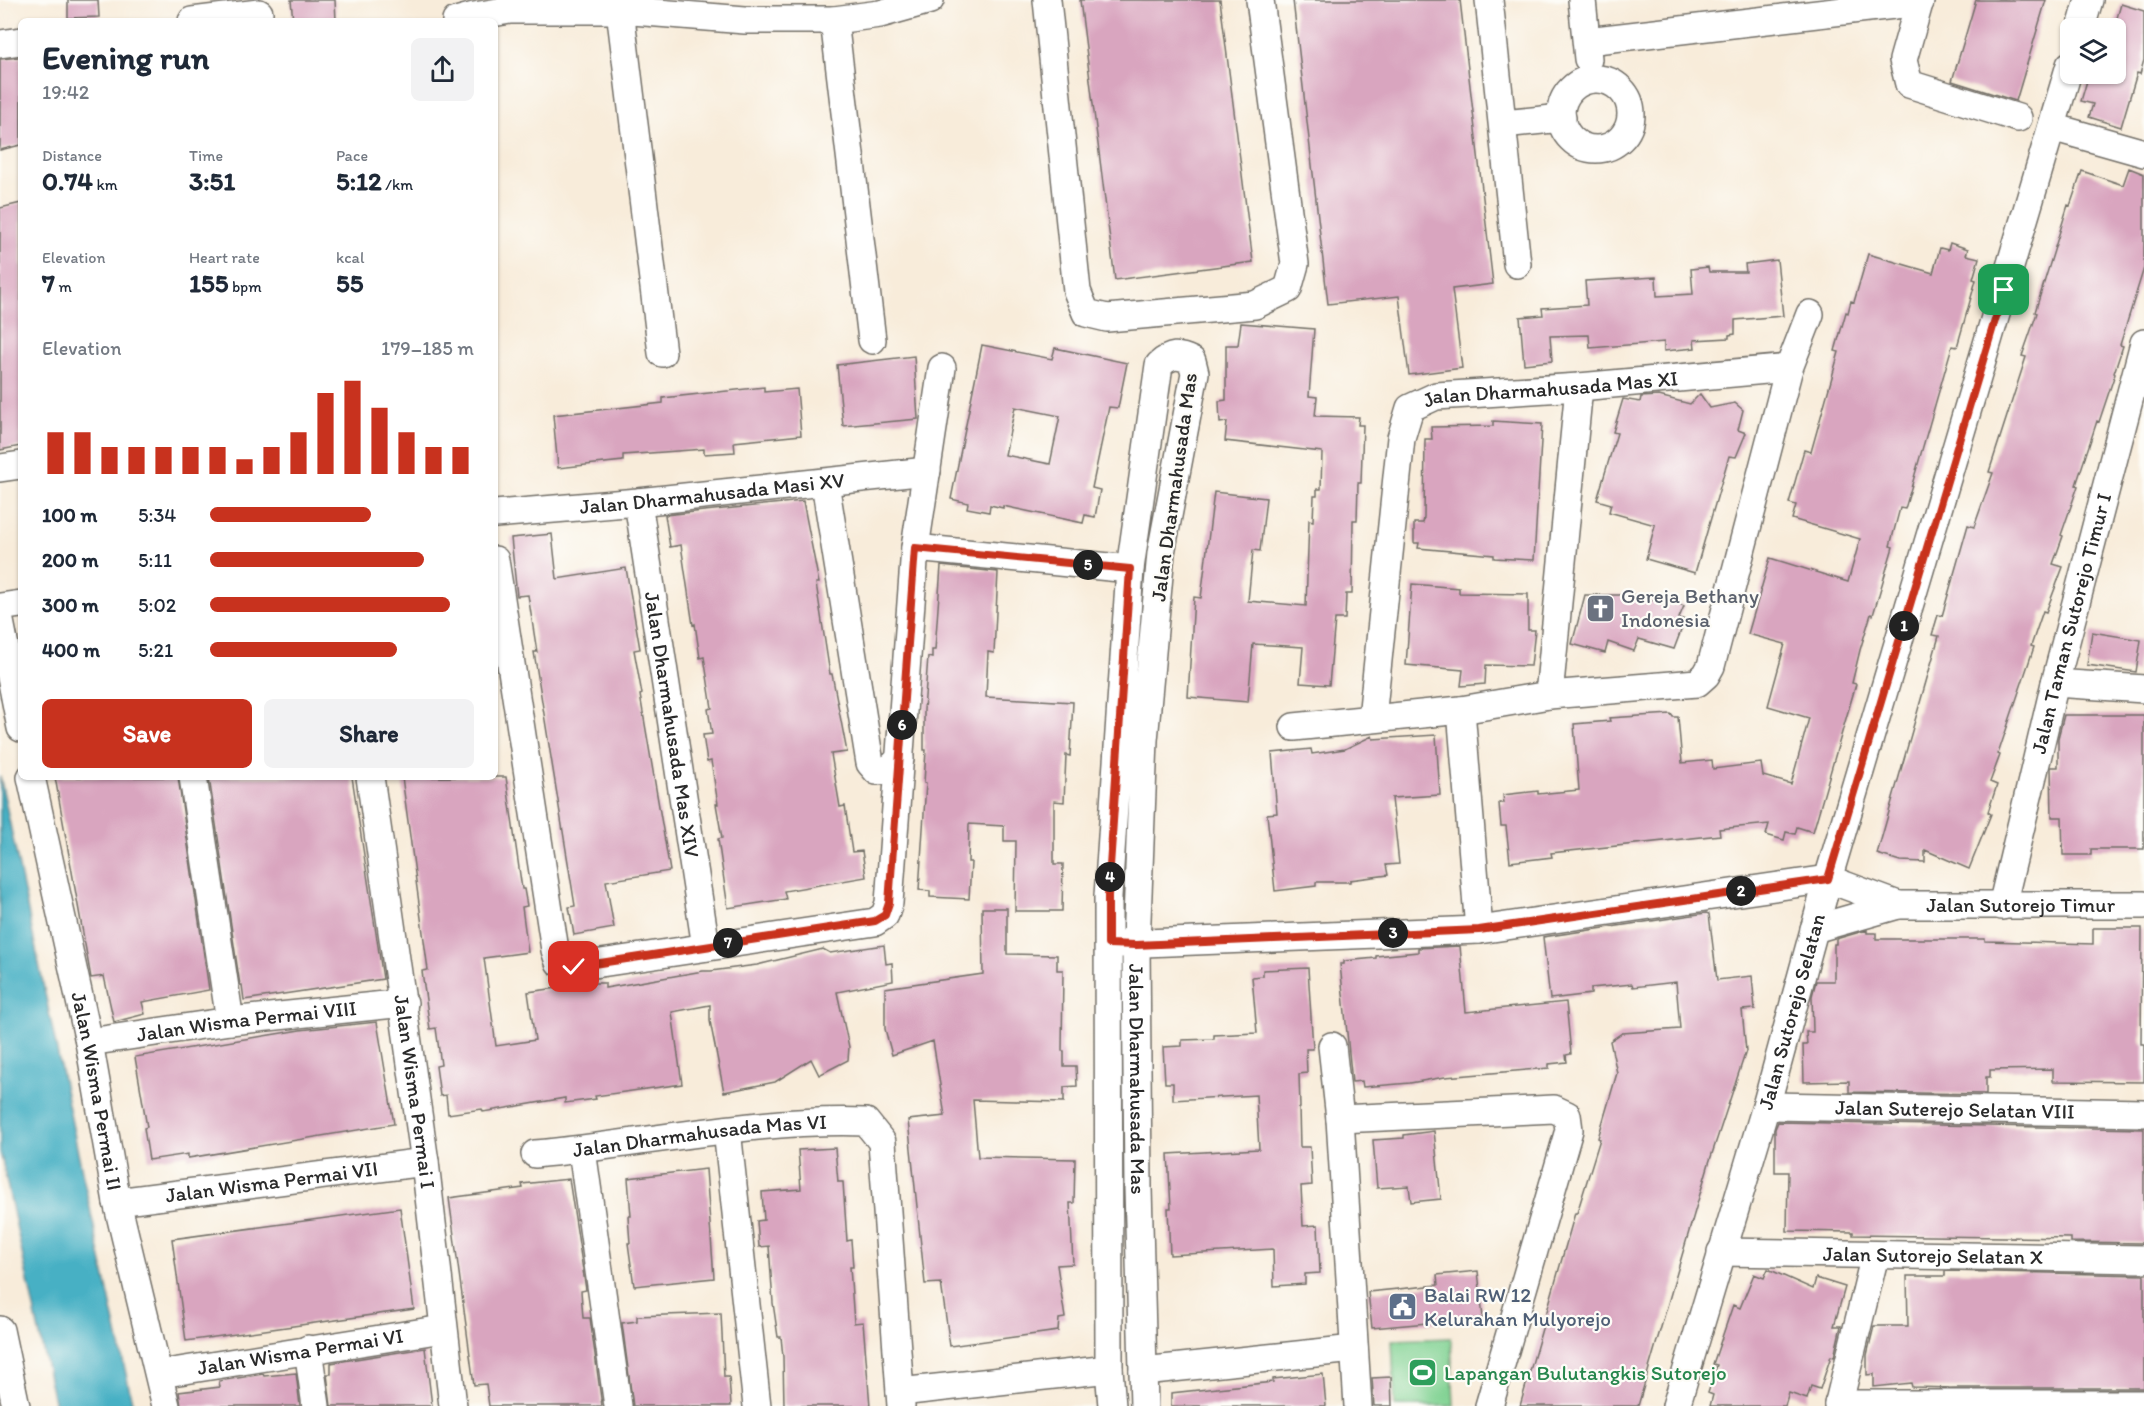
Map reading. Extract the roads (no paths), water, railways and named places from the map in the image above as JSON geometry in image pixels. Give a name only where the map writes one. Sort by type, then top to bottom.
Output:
[{"type":"street","points":[[467,18],[557,5],[745,20],[834,20],[880,14],[930,0]]},
{"type":"street","points":[[1047,0],[1077,291],[1086,313],[1107,318],[1255,305],[1288,289],[1295,264],[1260,0]]},
{"type":"street","points":[[1490,0],[1517,264]]},
{"type":"street","points":[[1582,0],[1590,79]]},
{"type":"street","points":[[2084,18],[2089,0]]},
{"type":"street","points":[[1587,41],[1855,6],[1920,1],[1903,60],[1909,84],[2018,118]]},
{"type":"street","points":[[620,10],[662,353]]},
{"type":"street","points":[[212,18],[259,11]]},
{"type":"street","points":[[834,20],[872,340]]},
{"type":"street","points":[[0,44],[18,41]]},
{"type":"street","points":[[1590,79],[1602,79],[1622,90],[1631,112],[1630,124],[1616,143],[1594,148],[1582,146],[1572,139],[1565,130],[1562,118],[1566,97],[1580,82],[1590,79]]},
{"type":"street","name":"Jalan Sutorejo Selatan","points":[[1676,1406],[1766,1106],[1828,879],[2064,84]]},
{"type":"street","points":[[1503,124],[1562,118]]},
{"type":"street","points":[[2052,127],[2144,153]]},
{"type":"street","points":[[1294,727],[1461,710],[1549,695],[1697,683],[1706,675],[1711,666],[1789,368],[1810,314]]},
{"type":"street","name":"Jalan Taman Sutorejo Timur I","points":[[2002,906],[2055,683],[2144,343]]},
{"type":"street","name":"Jalan Dharmahusada Mas","points":[[1112,1406],[1109,1369],[1108,896],[1130,569],[1159,365],[1168,357],[1179,355],[1192,361],[1195,373],[1161,553],[1144,740],[1136,945],[1144,1406]]},
{"type":"street","points":[[498,580],[555,950],[559,962],[574,967],[875,921],[885,915],[889,903],[915,548],[942,368]]},
{"type":"street","name":"Jalan Dharmahusada Mas XI","points":[[1372,718],[1401,438],[1410,408],[1436,396],[1580,387],[1789,368]]},
{"type":"street","points":[[1549,695],[1580,387]]},
{"type":"street","points":[[0,468],[18,465]]},
{"type":"street","name":"Jalan Dharmahusada Masi XV","points":[[498,513],[638,502],[927,471]]},
{"type":"street","points":[[825,483],[870,763],[877,771],[888,770],[900,759]]},
{"type":"street","name":"Jalan Dharmahusada Mas XIV","points":[[638,502],[706,947]]},
{"type":"street","points":[[915,548],[1130,569]]},
{"type":"street","points":[[0,607],[18,604]]},
{"type":"street","points":[[0,621],[18,713]]},
{"type":"street","points":[[2055,683],[2144,689]]},
{"type":"street","points":[[1461,710],[1479,930]]},
{"type":"street","name":"Jalan Wisma Permai II","points":[[32,780],[89,1042],[117,1202],[166,1406]]},
{"type":"street","points":[[193,780],[230,1021]]},
{"type":"street","name":"Jalan Wisma Permai I","points":[[370,780],[426,1162],[453,1406]]},
{"type":"street","points":[[1108,944],[1136,945],[1479,930],[1828,879]]},
{"type":"street","name":"Jalan Sutorejo Timur","points":[[1828,879],[1898,905]]},
{"type":"street","name":"Jalan Sutorejo Timur","points":[[1814,929],[1898,905],[2144,904]]},
{"type":"street","name":"Jalan Wisma Permai VIII","points":[[89,1042],[230,1021],[404,1004]]},
{"type":"street","points":[[1332,1046],[1340,1119],[1358,1406]]},
{"type":"street","name":"Jalan Suterejo Selatan VIII","points":[[1766,1106],[2144,1113]]},
{"type":"street","points":[[1340,1119],[1554,1109],[1567,1115],[1569,1130],[1489,1406]]},
{"type":"street","name":"Jalan Dharmahusada Mas VI","points":[[535,1154],[582,1150],[727,1130],[830,1120],[866,1122],[882,1142],[900,1399]]},
{"type":"street","points":[[727,1130],[757,1406]]},
{"type":"street","points":[[582,1150],[618,1406]]},
{"type":"street","name":"Jalan Wisma Permai VII","points":[[117,1202],[426,1162]]},
{"type":"street","name":"Jalan Sutorejo Selatan X","points":[[1721,1252],[1875,1256],[2144,1258]]},
{"type":"street","points":[[1875,1256],[1838,1405],[2144,1404]]},
{"type":"street","name":"Jalan Wisma Permai VI","points":[[160,1374],[443,1329]]},
{"type":"street","points":[[0,1330],[16,1406]]},
{"type":"street","points":[[1143,1371],[1354,1349]]},
{"type":"street","points":[[308,1350],[316,1406]]},
{"type":"street","points":[[900,1399],[1109,1369]]},
{"type":"water","points":[[0,776],[133,1406],[55,1406],[0,1151]]},
{"type":"place","name":"Gereja Bethany Indonesia","points":[[1600,608]]},
{"type":"place","name":"Balai RW 12 Kelurahan Mulyorejo","points":[[1403,1307]]},
{"type":"place","name":"Lapangan Bulutangkis Sutorejo","points":[[1423,1373]]}]
